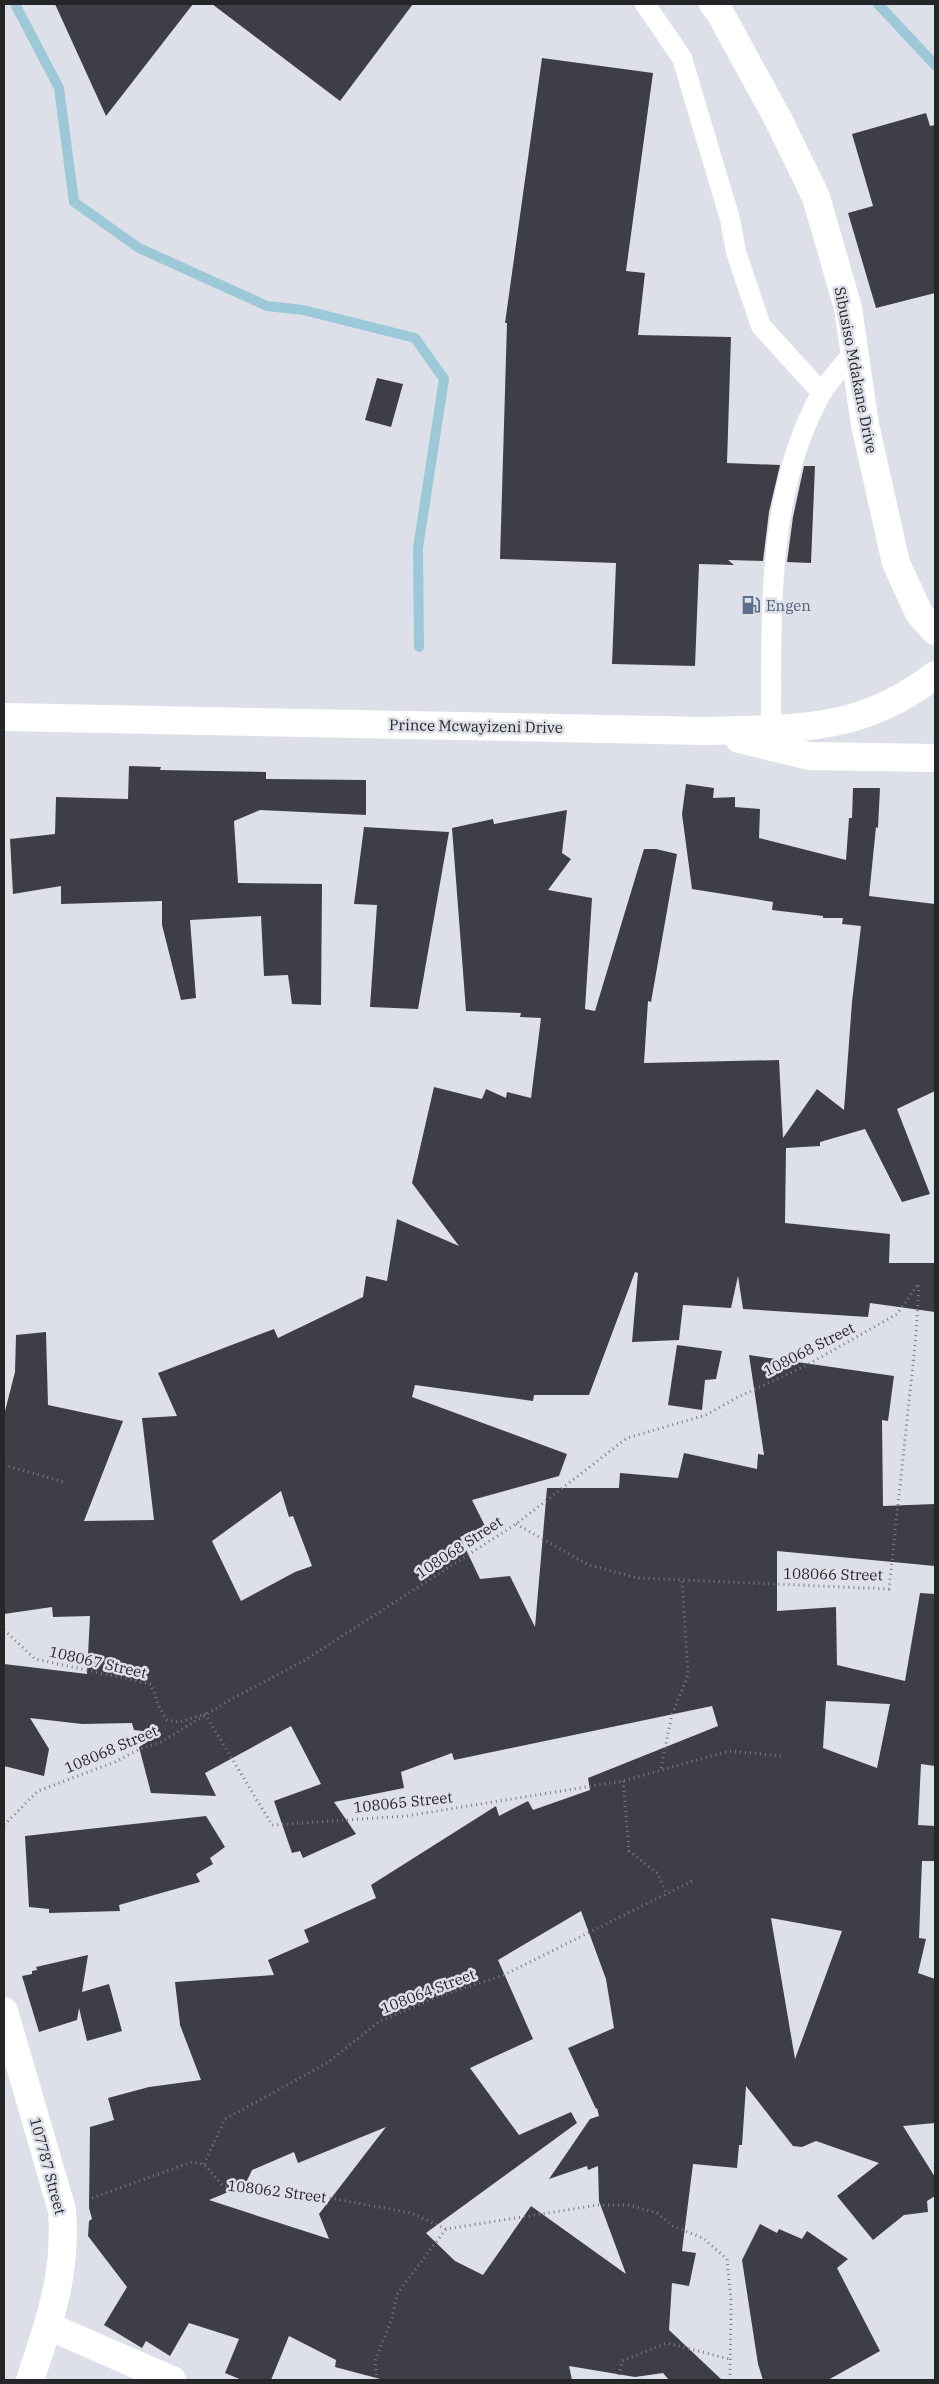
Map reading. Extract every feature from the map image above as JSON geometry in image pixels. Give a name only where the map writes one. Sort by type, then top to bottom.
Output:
[{"type":"street","name":"Sibusiso Mdakane Drive","points":[[713,4],[720,13],[778,118],[816,197],[848,308],[865,426],[896,564],[919,613],[935,632]]},
{"type":"street","name":"Prince Mcwayizeni Drive","points":[[4,717],[706,731],[819,727],[865,716],[910,694],[935,675]]},
{"type":"street","points":[[706,731],[810,756],[935,758]]},
{"type":"street","name":"107787 Street","points":[[4,2011],[62,2210],[63,2256],[58,2295],[30,2380]]},
{"type":"street","points":[[48,2326],[172,2380]]},
{"type":"lane","points":[[645,4],[682,58],[730,219],[736,252],[761,326],[822,393]]},
{"type":"lane","points":[[771,729],[774,560],[783,498],[801,441],[822,393],[854,352]]},
{"type":"path","name":"108068 Street","points":[[4,1825],[38,1791],[115,1762],[138,1750],[161,1742],[205,1714],[305,1660],[516,1524],[627,1438],[706,1415],[738,1397],[807,1365],[897,1314],[919,1283]]},
{"type":"path","name":"108066 Street","points":[[516,1524],[589,1565],[638,1578],[888,1589],[916,1336],[919,1283]]},
{"type":"path","points":[[4,1465],[64,1482]]},
{"type":"path","points":[[661,1768],[672,1714],[688,1675],[682,1581]]},
{"type":"path","name":"108067 Street","points":[[4,1630],[35,1659],[151,1684],[158,1705],[166,1720],[179,1722],[205,1714]]},
{"type":"path","name":"108065 Street","points":[[205,1714],[272,1824],[406,1816],[623,1780],[661,1768],[729,1751],[781,1756]]},
{"type":"path","points":[[623,1780],[629,1851],[657,1873],[666,1892]]},
{"type":"path","name":"108064 Street","points":[[204,2164],[225,2119],[327,2063],[380,2021],[437,1997],[504,1975],[692,1880]]},
{"type":"path","points":[[62,2210],[132,2181],[192,2162],[204,2164]]},
{"type":"path","name":"108062 Street","points":[[204,2164],[223,2186],[314,2195],[411,2213],[446,2229]]},
{"type":"path","points":[[377,2380],[375,2361],[392,2318],[397,2294],[446,2229],[598,2205],[629,2205],[657,2213],[673,2226],[703,2238],[726,2260],[731,2300],[730,2380]]},
{"type":"path","points":[[618,2380],[622,2361],[667,2343],[729,2359]]},
{"type":"building","points":[[55,4],[193,4],[106,116]]},
{"type":"building","points":[[212,4],[413,4],[340,101]]},
{"type":"building","points":[[542,58],[653,73],[626,271],[645,273],[638,335],[731,337],[727,463],[780,465],[769,512],[763,561],[728,560],[734,565],[699,564],[695,666],[612,664],[616,563],[500,559],[507,323],[505,323]]},
{"type":"building","points":[[926,113],[930,126],[935,125],[935,293],[876,308],[848,213],[873,206],[852,134]]},
{"type":"building","points":[[377,378],[403,384],[391,427],[365,420]]},
{"type":"building","points":[[804,466],[815,466],[811,563],[787,562],[793,517]]},
{"type":"building","points":[[129,766],[161,767],[160,770],[266,772],[266,779],[366,780],[366,815],[260,810],[234,821],[238,883],[322,884],[321,1005],[292,1004],[288,975],[264,976],[261,916],[190,920],[196,998],[181,1000],[162,925],[162,901],[61,904],[61,886],[13,894],[10,839],[55,834],[56,797],[128,799]]},
{"type":"building","points":[[686,784],[714,788],[713,798],[735,797],[735,807],[760,809],[759,838],[846,860],[849,818],[852,818],[853,788],[880,788],[878,828],[876,827],[869,896],[935,904],[935,1091],[897,1109],[930,1194],[902,1202],[865,1129],[820,1142],[820,1146],[786,1148],[785,1223],[890,1234],[889,1263],[935,1263],[935,1312],[870,1303],[868,1317],[743,1309],[738,1276],[731,1308],[683,1305],[679,1340],[632,1342],[638,1273],[635,1272],[589,1395],[534,1395],[533,1401],[415,1385],[412,1397],[567,1454],[559,1476],[472,1500],[485,1526],[460,1537],[480,1579],[510,1576],[535,1627],[547,1488],[619,1488],[620,1473],[678,1478],[684,1453],[757,1469],[758,1454],[764,1455],[749,1355],[894,1376],[888,1421],[882,1420],[883,1506],[935,1504],[935,1566],[777,1551],[777,1611],[836,1607],[837,1665],[905,1681],[920,1593],[935,1594],[935,1766],[921,1764],[918,1825],[935,1826],[935,1861],[922,1861],[919,1938],[926,1939],[918,1973],[935,1979],[935,2123],[903,2126],[935,2177],[935,2196],[927,2201],[928,2212],[904,2215],[873,2240],[837,2196],[879,2163],[816,2141],[802,2147],[793,2146],[746,2086],[742,2145],[739,2145],[737,2168],[693,2164],[682,2251],[696,2253],[689,2286],[672,2283],[669,2330],[722,2380],[669,2380],[663,2373],[635,2377],[569,2366],[572,2380],[384,2380],[335,2367],[336,2360],[289,2336],[271,2380],[242,2380],[225,2373],[239,2339],[189,2323],[170,2356],[146,2341],[142,2348],[104,2325],[127,2287],[88,2236],[89,2221],[92,2219],[89,2208],[90,2127],[114,2120],[108,2098],[149,2087],[201,2080],[180,2025],[175,1982],[274,1975],[268,1960],[309,1942],[304,1930],[376,1898],[371,1885],[496,1806],[499,1816],[528,1801],[533,1810],[590,1790],[588,1778],[718,1726],[712,1706],[454,1760],[452,1753],[401,1772],[404,1788],[334,1802],[356,1834],[303,1858],[300,1851],[292,1853],[274,1801],[321,1784],[291,1726],[205,1773],[216,1796],[151,1793],[139,1747],[161,1733],[134,1730],[132,1723],[82,1724],[30,1718],[49,1749],[44,1776],[4,1766],[4,1664],[87,1674],[90,1616],[53,1617],[52,1607],[4,1614],[4,1415],[15,1372],[16,1335],[46,1332],[48,1405],[123,1421],[84,1521],[154,1520],[142,1418],[177,1416],[158,1373],[274,1329],[278,1338],[363,1297],[366,1276],[387,1281],[397,1219],[459,1246],[412,1183],[434,1087],[482,1099],[486,1089],[506,1098],[507,1092],[531,1098],[541,1018],[520,1017],[521,1013],[466,1011],[452,828],[493,819],[494,824],[567,810],[562,853],[571,859],[548,890],[592,898],[585,1009],[595,1011],[644,849],[656,849],[677,854],[651,1002],[648,1001],[644,1063],[779,1060],[783,1138],[817,1089],[844,1110],[852,1002],[861,926],[842,924],[843,918],[823,918],[823,916],[772,910],[773,902],[692,889],[682,814]],"holes":[[[281,1491],[289,1517],[293,1516],[312,1566],[295,1572],[241,1601],[212,1541]],[[826,1701],[890,1704],[877,1768],[823,1748]],[[581,1911],[606,1979],[614,2028],[568,2048],[599,2116],[590,2119],[549,2179],[587,2166],[588,2170],[598,2166],[599,2201],[626,2274],[531,2206],[483,2275],[455,2261],[426,2233],[577,2123],[571,2112],[519,2135],[470,2068],[533,2039],[498,1960]],[[771,1918],[842,1931],[795,2059]],[[386,2127],[319,2214],[329,2239],[209,2200],[245,2185],[252,2170],[294,2152],[298,2163]]]},
{"type":"building","points":[[364,827],[449,832],[418,1009],[370,1007],[377,905],[354,904]]},
{"type":"building","points":[[677,1345],[722,1351],[716,1379],[705,1380],[702,1410],[668,1405]]},
{"type":"building","points":[[206,1816],[225,1847],[210,1858],[213,1864],[196,1874],[200,1882],[119,1905],[120,1911],[49,1913],[49,1909],[29,1907],[25,1836]]},
{"type":"building","points":[[88,1955],[82,1992],[109,1984],[122,2031],[87,2041],[79,2008],[77,2020],[39,2032],[22,1976],[32,1974],[32,1971],[37,1970],[36,1967]]},
{"type":"building","points":[[760,2224],[777,2233],[779,2229],[802,2239],[807,2231],[848,2259],[837,2268],[880,2351],[828,2380],[763,2380],[758,2364],[742,2260]]},
{"type":"waterway","points":[[15,4],[59,88],[74,202],[139,248],[267,306],[303,310],[415,338],[444,379],[418,548],[419,647]]},
{"type":"waterway","points":[[878,4],[935,65]]},
{"type":"place","name":"Engen","points":[[751,605]]}]
